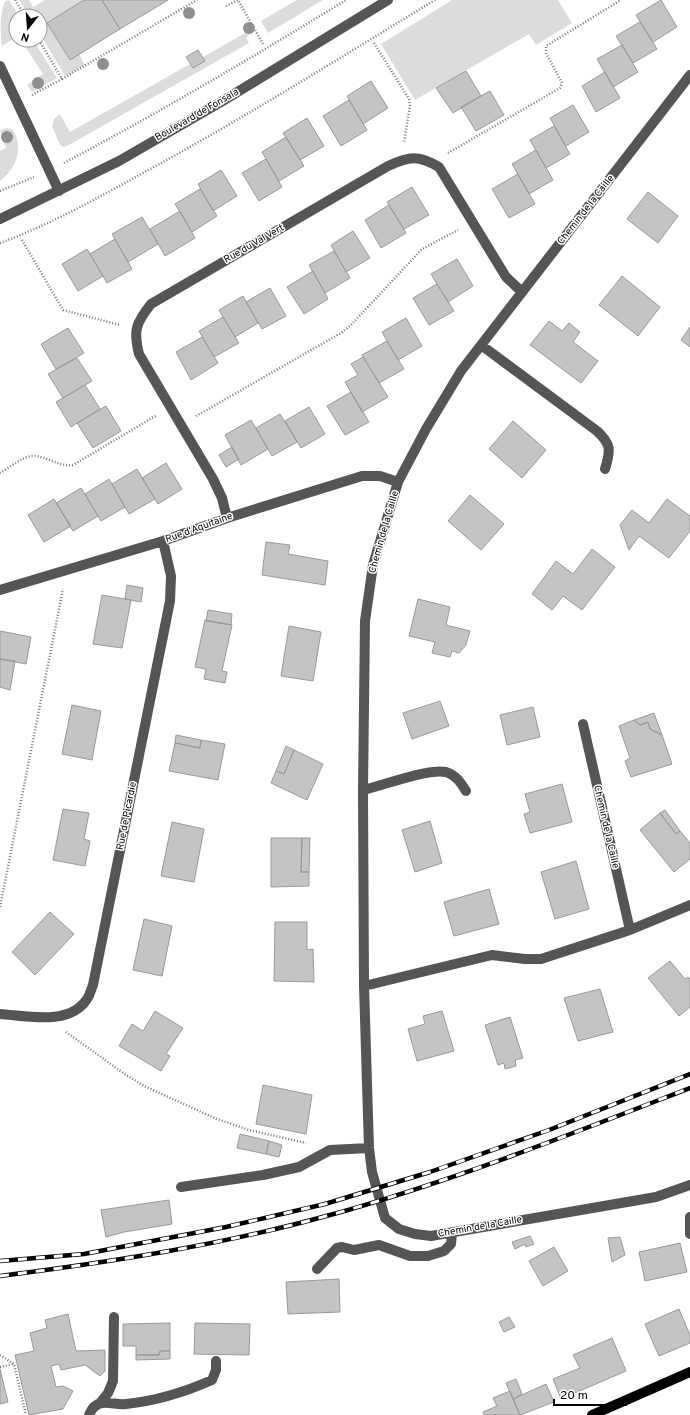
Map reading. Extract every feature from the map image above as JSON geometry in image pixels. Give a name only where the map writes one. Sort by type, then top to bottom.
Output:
[{"type":"main road","points":[[592,1415],[690,1372]]},
{"type":"street","name":"Boulevard de Fonsala","points":[[0,219],[119,161],[221,102],[388,0]]},
{"type":"street","points":[[0,66],[59,191]]},
{"type":"street","name":"Chemin de la Caille","points":[[690,75],[481,345],[426,429],[398,482],[373,565],[365,621],[363,790],[364,986],[369,1148],[372,1172],[385,1218],[399,1229],[415,1234],[431,1236],[656,1197],[690,1185]]},
{"type":"street","points":[[408,157],[426,159],[439,167],[506,277],[522,292]]},
{"type":"street","name":"Rue du Val Vert","points":[[136,330],[139,319],[151,304],[388,166],[408,157]]},
{"type":"street","points":[[136,330],[134,336],[139,354],[213,479],[222,498],[226,518]]},
{"type":"street","points":[[481,345],[597,431],[606,440],[610,454],[605,469]]},
{"type":"street","name":"Rue d'Aquitaine","points":[[0,590],[163,541],[226,518],[362,476],[380,476],[398,482]]},
{"type":"street","name":"Rue de Picardie","points":[[0,1014],[62,1016],[78,1009],[87,999],[93,985],[170,601],[171,576],[163,541]]},
{"type":"street","name":"Chemin de la Caille","points":[[583,724],[630,930]]},
{"type":"street","points":[[363,790],[434,771],[447,772],[458,779],[466,791]]},
{"type":"street","points":[[364,986],[492,955],[525,960],[541,959],[630,930],[690,905]]},
{"type":"street","points":[[181,1187],[299,1167],[330,1150],[369,1148]]},
{"type":"street","points":[[690,1217],[690,1234]]},
{"type":"street","points":[[317,1269],[337,1248],[342,1246],[354,1250],[369,1248],[374,1244],[410,1256],[428,1256],[444,1251],[451,1244],[452,1233]]},
{"type":"street","points":[[89,1415],[92,1408],[100,1403],[108,1393],[113,1381],[114,1317]]},
{"type":"street","points":[[100,1403],[123,1405],[136,1403],[165,1396],[202,1384],[212,1380],[216,1370],[216,1362]]},
{"type":"path","points":[[18,103],[197,0]]},
{"type":"path","points":[[226,6],[238,0],[263,44]]},
{"type":"path","points":[[0,191],[49,170],[131,128],[205,86],[346,0]]},
{"type":"path","points":[[0,243],[83,205],[171,158],[272,100],[435,0]]},
{"type":"path","points":[[439,167],[445,155],[560,88],[562,83],[546,53],[546,46],[621,0]]},
{"type":"path","points":[[374,43],[409,99],[410,105],[404,143],[408,157]]},
{"type":"path","points":[[44,48],[62,79]]},
{"type":"path","points":[[181,424],[341,333],[351,326],[422,249],[473,222]]},
{"type":"path","points":[[22,240],[63,310],[136,330]]},
{"type":"path","points":[[0,473],[27,458],[34,456],[66,466],[73,465],[171,407]]},
{"type":"path","points":[[0,907],[63,589],[59,572]]},
{"type":"path","points":[[62,1016],[64,1028],[67,1034],[126,1075],[146,1086],[217,1119],[249,1130],[330,1150]]},
{"type":"path","points":[[0,1355],[14,1364],[26,1415]]},
{"type":"path","points":[[0,1367],[14,1364]]},
{"type":"shaded area","points":[[9,0],[14,8],[8,8],[8,42],[2,46],[1,17],[5,1]]},
{"type":"shaded area","points":[[19,0],[29,0],[33,7],[45,0],[84,0],[48,22],[48,8],[24,8]]},
{"type":"shaded area","points":[[297,0],[323,0],[268,33],[261,21]]},
{"type":"shaded area","points":[[452,0],[558,0],[572,23],[536,45],[529,34],[415,100],[381,44]]},
{"type":"shaded area","points":[[48,25],[69,59],[79,54],[85,65],[65,76],[48,47]]},
{"type":"shaded area","points":[[247,32],[249,35],[246,38],[249,43],[67,146],[63,147],[60,145],[52,126],[54,119],[60,114],[70,132],[190,64],[193,68],[205,61],[203,57]]},
{"type":"shaded area","points":[[26,48],[38,48],[57,78],[32,92],[27,85],[43,74]]},
{"type":"shaded area","points":[[6,128],[12,129],[16,136],[18,150],[14,164],[6,176],[0,181],[0,151],[6,148],[0,130]]},
{"type":"building","points":[[84,0],[102,0],[120,29],[70,60],[48,22]]},
{"type":"building","points":[[102,0],[168,0],[120,29]]},
{"type":"building","points":[[661,0],[677,27],[653,42],[636,15]]},
{"type":"building","points":[[640,22],[657,49],[633,63],[616,36]]},
{"type":"building","points":[[622,45],[638,72],[613,87],[597,59]]},
{"type":"building","points":[[198,50],[205,61],[193,68],[186,57]]},
{"type":"building","points":[[466,71],[481,96],[453,113],[436,88]]},
{"type":"building","points":[[605,72],[620,98],[596,112],[582,86]]},
{"type":"building","points":[[371,81],[388,108],[363,124],[347,96]]},
{"type":"building","points":[[490,91],[504,115],[476,131],[461,107]]},
{"type":"building","points":[[349,100],[367,130],[341,146],[323,116]]},
{"type":"building","points":[[573,105],[589,132],[566,146],[550,118]]},
{"type":"building","points":[[307,118],[324,146],[300,160],[283,133]]},
{"type":"building","points":[[554,126],[570,154],[546,168],[530,140]]},
{"type":"building","points":[[286,137],[304,166],[279,181],[262,152]]},
{"type":"building","points":[[536,150],[553,180],[529,194],[512,164]]},
{"type":"building","points":[[266,159],[282,187],[259,201],[242,173]]},
{"type":"building","points":[[221,170],[237,196],[213,211],[198,184]]},
{"type":"building","points":[[518,174],[535,204],[509,218],[492,189]]},
{"type":"building","points":[[412,187],[429,215],[404,229],[387,202]]},
{"type":"building","points":[[200,189],[217,216],[192,232],[175,204]]},
{"type":"building","points":[[648,192],[678,216],[658,243],[627,219]]},
{"type":"building","points":[[389,205],[406,233],[381,248],[365,220]]},
{"type":"building","points":[[180,211],[195,238],[165,256],[150,229]]},
{"type":"building","points":[[142,217],[158,244],[128,262],[112,234]]},
{"type":"building","points":[[353,231],[370,258],[346,272],[331,245]]},
{"type":"building","points":[[115,239],[132,269],[107,283],[90,254]]},
{"type":"building","points":[[87,249],[103,276],[78,291],[62,264]]},
{"type":"building","points":[[334,251],[350,278],[325,293],[309,265]]},
{"type":"building","points":[[457,259],[473,286],[448,302],[431,274]]},
{"type":"building","points":[[313,271],[328,299],[304,314],[287,287]]},
{"type":"building","points":[[622,276],[660,307],[638,336],[599,305]]},
{"type":"building","points":[[437,284],[454,311],[429,325],[413,298]]},
{"type":"building","points":[[270,288],[286,316],[262,329],[246,302]]},
{"type":"building","points":[[243,296],[258,323],[235,337],[219,310]]},
{"type":"building","points":[[223,317],[239,343],[214,357],[199,331]]},
{"type":"building","points":[[406,318],[422,346],[398,360],[382,332]]},
{"type":"building","points":[[549,321],[562,331],[569,323],[580,332],[573,342],[598,361],[581,383],[530,345]]},
{"type":"building","points":[[690,327],[690,347],[681,340]]},
{"type":"building","points":[[68,328],[84,353],[56,369],[41,344]]},
{"type":"building","points":[[202,337],[218,363],[191,380],[176,352]]},
{"type":"building","points":[[387,341],[404,369],[379,383],[362,355]]},
{"type":"building","points":[[363,357],[388,397],[362,412],[345,382],[358,375],[351,364]]},
{"type":"building","points":[[77,358],[92,381],[63,398],[48,374]]},
{"type":"building","points":[[85,385],[100,409],[71,427],[56,402]]},
{"type":"building","points":[[351,392],[369,422],[345,435],[327,406]]},
{"type":"building","points":[[106,406],[121,431],[93,448],[77,423]]},
{"type":"building","points":[[309,407],[325,434],[301,448],[285,421]]},
{"type":"building","points":[[280,414],[297,442],[272,456],[256,428]]},
{"type":"building","points":[[251,420],[268,449],[241,465],[225,435]]},
{"type":"building","points":[[513,421],[546,450],[522,478],[489,449]]},
{"type":"building","points":[[232,447],[239,459],[226,467],[219,455]]},
{"type":"building","points":[[166,463],[182,489],[158,504],[142,478]]},
{"type":"building","points":[[137,469],[155,499],[129,514],[112,484]]},
{"type":"building","points":[[109,479],[125,507],[101,521],[85,494]]},
{"type":"building","points":[[81,488],[98,516],[73,531],[56,503]]},
{"type":"building","points":[[470,495],[504,524],[481,550],[448,521]]},
{"type":"building","points":[[54,499],[71,526],[44,542],[28,515]]},
{"type":"building","points":[[667,499],[690,516],[690,531],[669,558],[639,536],[629,550],[620,525],[632,510],[649,523]]},
{"type":"building","points":[[266,542],[290,545],[288,554],[328,561],[325,585],[262,575]]},
{"type":"building","points":[[592,549],[615,567],[582,610],[563,596],[552,610],[532,594],[556,561],[573,574]]},
{"type":"building","points":[[127,585],[143,588],[141,602],[125,599]]},
{"type":"building","points":[[102,595],[131,600],[122,648],[93,644]]},
{"type":"building","points":[[418,599],[450,607],[446,625],[470,631],[466,645],[459,653],[452,651],[450,657],[432,653],[435,642],[409,636]]},
{"type":"building","points":[[208,610],[232,614],[231,625],[206,621]]},
{"type":"building","points":[[205,620],[232,625],[222,671],[227,672],[225,683],[204,679],[206,669],[195,667]]},
{"type":"building","points":[[289,626],[321,632],[313,681],[281,676]]},
{"type":"building","points":[[0,631],[31,637],[26,664],[0,659]]},
{"type":"building","points":[[0,659],[15,661],[10,690],[0,687]]},
{"type":"building","points":[[440,701],[449,726],[412,739],[403,713]]},
{"type":"building","points":[[72,705],[101,711],[92,760],[62,754]]},
{"type":"building","points":[[533,707],[540,737],[507,745],[500,715]]},
{"type":"building","points":[[654,713],[662,735],[650,729],[648,722],[640,725],[634,720]]},
{"type":"building","points":[[634,720],[640,725],[648,722],[650,729],[662,735],[672,764],[631,777],[625,761],[630,758],[619,726]]},
{"type":"building","points":[[176,735],[201,740],[200,748],[175,743]]},
{"type":"building","points":[[201,740],[225,744],[218,780],[169,771],[175,743],[200,748]]},
{"type":"building","points":[[286,746],[294,750],[284,774],[276,771]]},
{"type":"building","points":[[294,750],[323,764],[307,800],[271,783],[276,771],[284,774]]},
{"type":"building","points":[[562,784],[572,822],[530,833],[524,814],[530,812],[525,794]]},
{"type":"building","points":[[63,809],[89,813],[84,839],[90,841],[85,866],[53,860]]},
{"type":"building","points":[[665,810],[680,831],[676,834],[660,813]]},
{"type":"building","points":[[660,813],[676,834],[680,831],[690,843],[690,859],[674,872],[640,830]]},
{"type":"building","points":[[430,821],[442,863],[415,872],[402,830]]},
{"type":"building","points":[[172,822],[204,829],[194,882],[161,876]]},
{"type":"building","points":[[271,838],[302,838],[301,872],[309,872],[309,886],[271,887]]},
{"type":"building","points":[[302,838],[310,838],[309,872],[301,872]]},
{"type":"building","points":[[576,861],[589,909],[555,919],[541,872]]},
{"type":"building","points":[[489,889],[499,924],[454,936],[444,902]]},
{"type":"building","points":[[50,912],[74,934],[35,975],[12,952]]},
{"type":"building","points":[[144,919],[172,926],[162,976],[133,970]]},
{"type":"building","points":[[275,922],[307,922],[307,950],[313,949],[314,982],[274,981]]},
{"type":"building","points":[[670,961],[685,979],[688,977],[690,979],[690,1007],[679,1016],[648,978]]},
{"type":"building","points":[[600,989],[613,1032],[578,1041],[564,998]]},
{"type":"building","points":[[155,1011],[183,1028],[166,1054],[170,1056],[161,1071],[119,1046],[132,1024],[143,1031]]},
{"type":"building","points":[[442,1011],[454,1051],[417,1061],[408,1029],[425,1024],[423,1016]]},
{"type":"building","points":[[510,1017],[523,1058],[515,1060],[516,1066],[505,1069],[504,1063],[498,1065],[485,1025]]},
{"type":"building","points":[[263,1085],[312,1095],[306,1134],[256,1124]]},
{"type":"building","points":[[240,1134],[269,1141],[266,1154],[237,1148]]},
{"type":"building","points":[[269,1141],[282,1145],[279,1157],[266,1154]]},
{"type":"building","points":[[169,1200],[172,1224],[124,1232],[106,1237],[101,1210]]},
{"type":"building","points":[[530,1236],[534,1244],[526,1247],[525,1244],[515,1249],[512,1242]]},
{"type":"building","points":[[620,1237],[625,1255],[612,1262],[608,1238]]},
{"type":"building","points":[[680,1243],[687,1272],[645,1281],[639,1252]]},
{"type":"building","points":[[554,1247],[568,1271],[543,1286],[529,1261]]},
{"type":"building","points":[[339,1279],[340,1312],[288,1314],[286,1282]]},
{"type":"building","points":[[679,1309],[690,1335],[690,1343],[659,1356],[645,1324]]},
{"type":"building","points":[[68,1314],[76,1351],[105,1350],[105,1371],[100,1376],[85,1365],[61,1370],[59,1364],[51,1366],[56,1387],[63,1386],[73,1391],[63,1409],[29,1415],[15,1355],[34,1351],[30,1333],[47,1328],[45,1320]]},
{"type":"building","points":[[509,1317],[515,1327],[504,1332],[499,1322]]},
{"type":"building","points":[[170,1323],[170,1351],[160,1351],[159,1355],[136,1355],[136,1346],[123,1346],[123,1324]]},
{"type":"building","points":[[195,1323],[250,1324],[249,1355],[194,1354]]},
{"type":"building","points":[[612,1338],[626,1371],[561,1399],[553,1379],[580,1368],[573,1355]]},
{"type":"building","points":[[160,1351],[170,1351],[170,1359],[136,1360],[136,1355],[159,1355]]},
{"type":"building","points":[[0,1369],[8,1402],[0,1404]]},
{"type":"building","points":[[516,1379],[522,1394],[513,1399],[506,1383]]},
{"type":"building","points":[[546,1384],[554,1402],[520,1415],[513,1399]]},
{"type":"building","points":[[510,1391],[520,1415],[484,1415],[483,1412],[497,1406],[493,1398]]},
{"type":"railway","points":[[0,1261],[84,1254],[226,1227],[325,1204],[430,1172],[549,1130],[690,1074]]},
{"type":"railway","points":[[0,1276],[166,1252],[289,1226],[330,1215],[376,1202],[467,1172],[690,1088]]}]
